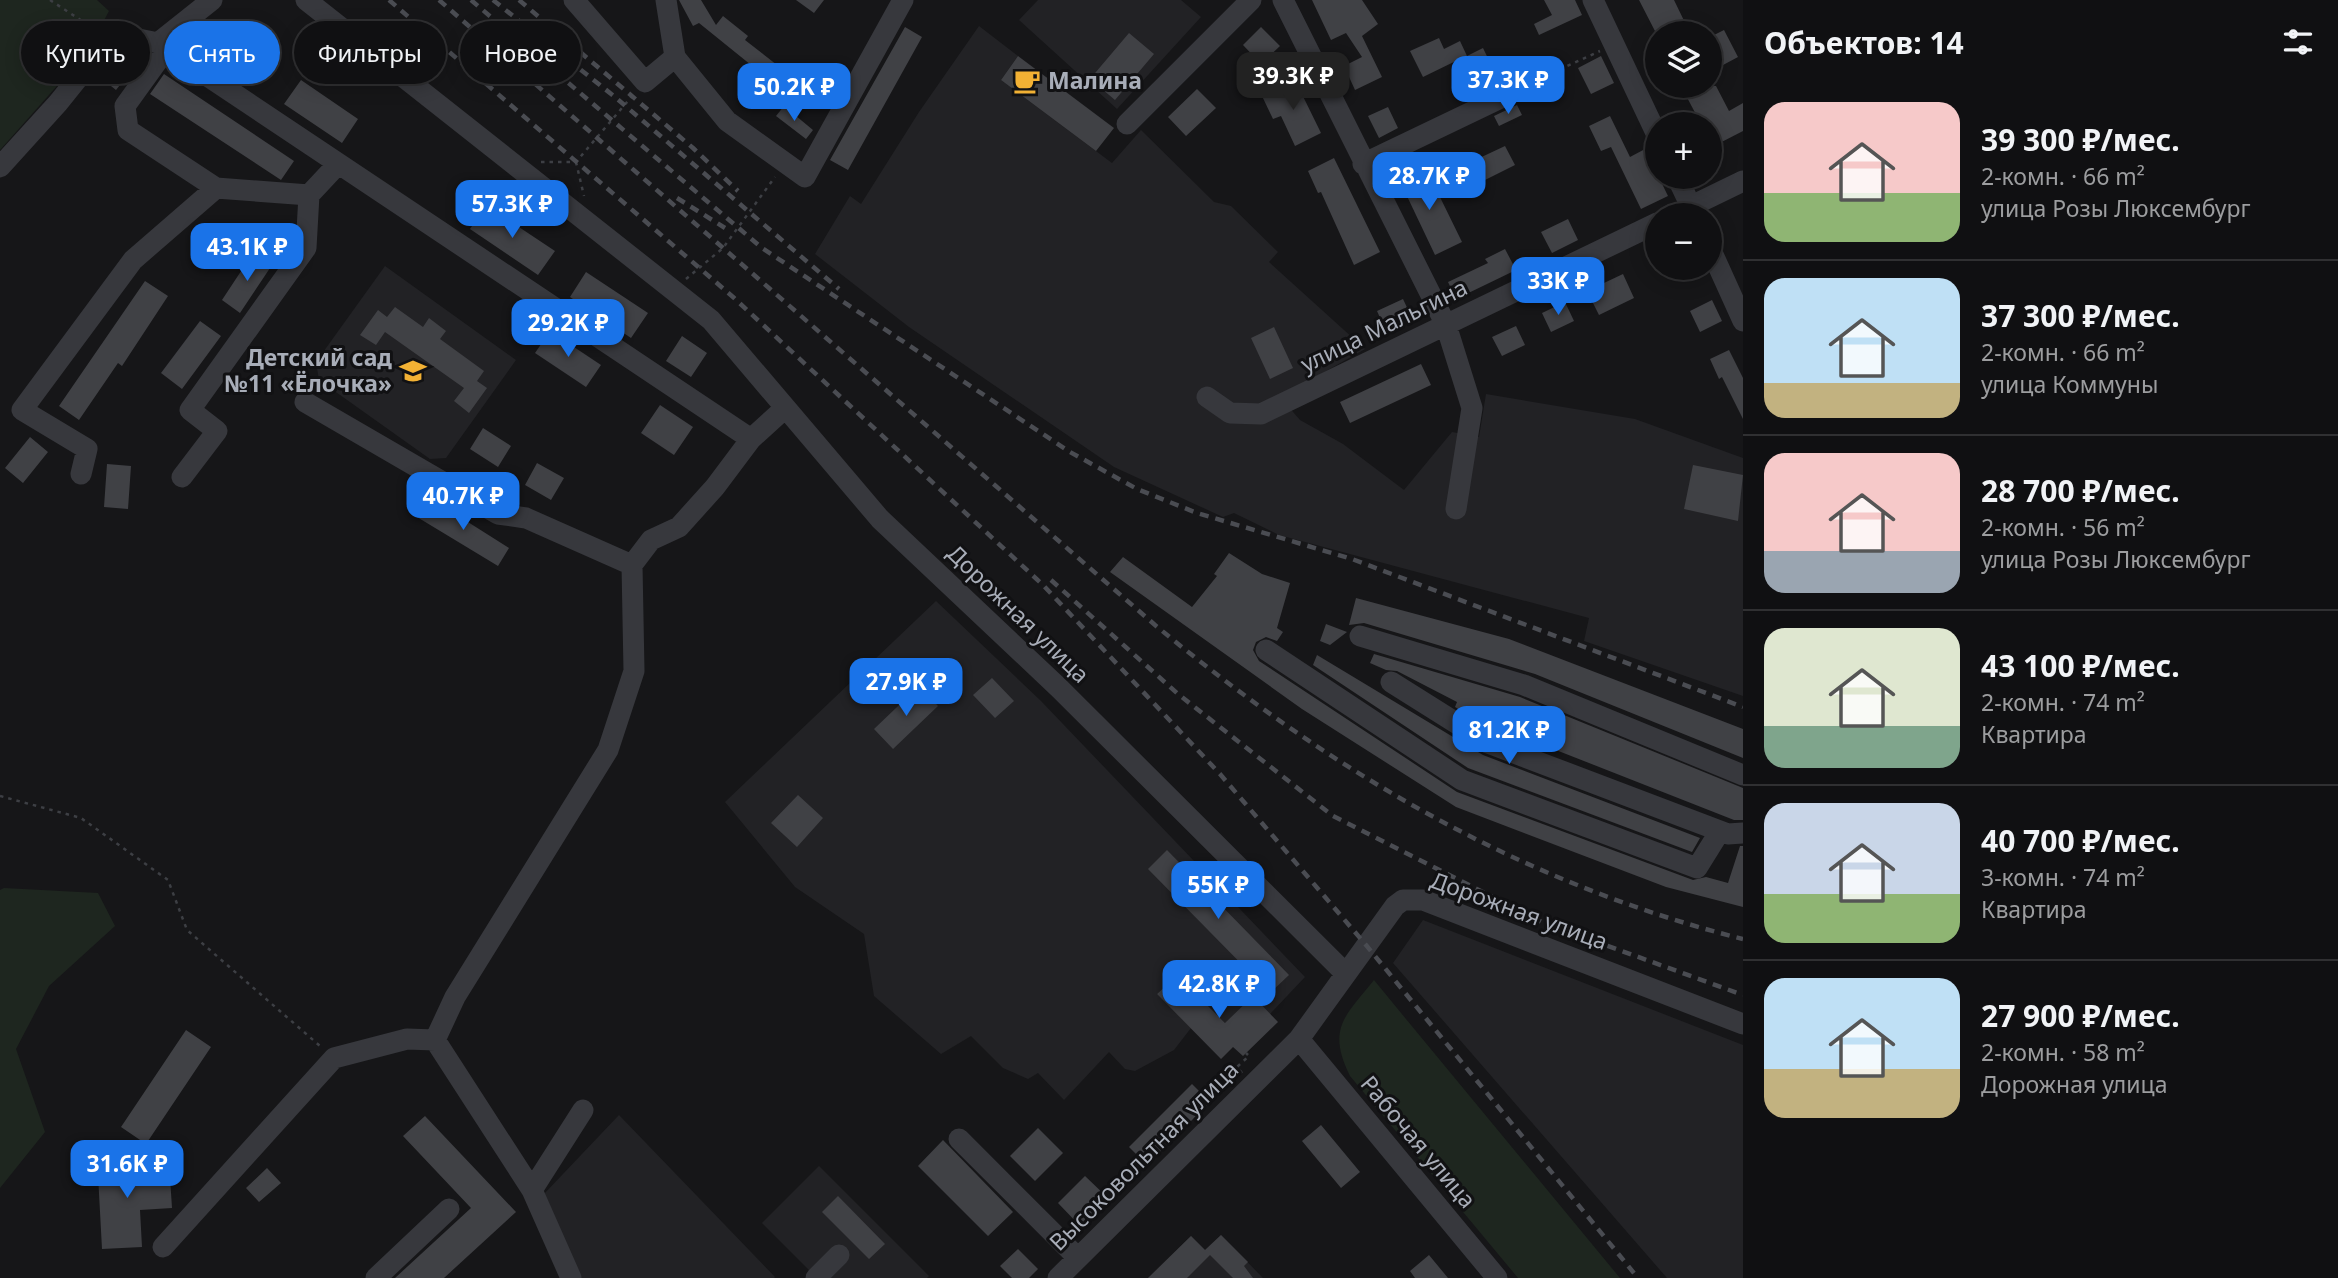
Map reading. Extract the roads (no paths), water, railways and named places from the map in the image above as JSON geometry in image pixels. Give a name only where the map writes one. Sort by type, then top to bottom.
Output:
[{"type":"street","points":[[212,0],[162,46],[125,106],[128,130],[216,188],[309,195]]},
{"type":"street","name":"Дорожная улица","points":[[306,0],[711,320],[784,410],[880,519],[1058,687],[1345,974],[1395,906],[1403,900],[1423,900],[1743,1024]]},
{"type":"street","points":[[573,0],[645,82],[675,57]]},
{"type":"street","points":[[666,0],[675,57],[727,121],[805,177],[904,0]]},
{"type":"street","points":[[1127,124],[1251,0]]},
{"type":"street","points":[[1283,0],[1446,325],[1472,408],[1455,509]]},
{"type":"street","points":[[1593,0],[1646,112]]},
{"type":"street","points":[[0,167],[58,103],[103,47],[124,36],[162,46],[751,439]]},
{"type":"street","points":[[1363,164],[1536,81]]},
{"type":"street","points":[[182,477],[217,431],[190,410],[306,248],[309,195],[338,164]]},
{"type":"street","points":[[1703,203],[1743,181]]},
{"type":"street","points":[[81,474],[86,449],[22,410],[133,260],[216,188]]},
{"type":"street","name":"улица Мальгина","points":[[1208,397],[1230,413],[1261,414],[1645,229]]},
{"type":"street","points":[[1722,275],[1743,321]]},
{"type":"street","points":[[305,402],[498,514],[526,518],[632,565]]},
{"type":"street","points":[[435,1040],[455,997],[608,750],[634,671],[632,565],[651,540],[679,527],[715,487],[751,439],[784,410]]},
{"type":"street","points":[[1360,636],[1524,685],[1743,775]]},
{"type":"street","points":[[1266,650],[1462,780],[1697,868],[1720,831]]},
{"type":"street","points":[[1391,682],[1488,743],[1720,831],[1743,833]]},
{"type":"street","name":"Высоковольтная улица","points":[[1058,1278],[1299,1039],[1345,974]]},
{"type":"street","points":[[163,1247],[334,1058],[407,1039],[435,1040]]},
{"type":"street","name":"Рабочая улица","points":[[1299,1039],[1497,1278]]},
{"type":"street","points":[[435,1040],[532,1190],[571,1278]]},
{"type":"street","points":[[532,1190],[583,1110]]},
{"type":"street","points":[[959,1139],[1078,1258]]},
{"type":"street","points":[[376,1278],[449,1209]]},
{"type":"street","points":[[816,1278],[839,1255]]},
{"type":"railway","points":[[389,0],[733,297],[1043,585],[1220,774],[1366,945],[1638,1278]]},
{"type":"railway","points":[[439,0],[1155,625],[1290,728],[1431,816],[1505,854],[1582,887],[1661,915],[1743,939]]},
{"type":"railway","points":[[471,0],[762,248],[1070,452],[1137,489],[1197,513],[1352,559],[1743,707]]},
{"type":"railway","points":[[493,0],[615,97],[839,289]]},
{"type":"railway","points":[[519,0],[693,148],[738,191]]},
{"type":"railway","points":[[677,198],[725,228]]},
{"type":"railway","points":[[1051,580],[1178,694],[1333,816],[1542,922],[1743,995]]},
{"type":"place","name":"Малина","points":[[1027,81]]},
{"type":"place","name":"Детский сад №11 «Ёлочка»","points":[[413,371]]}]
